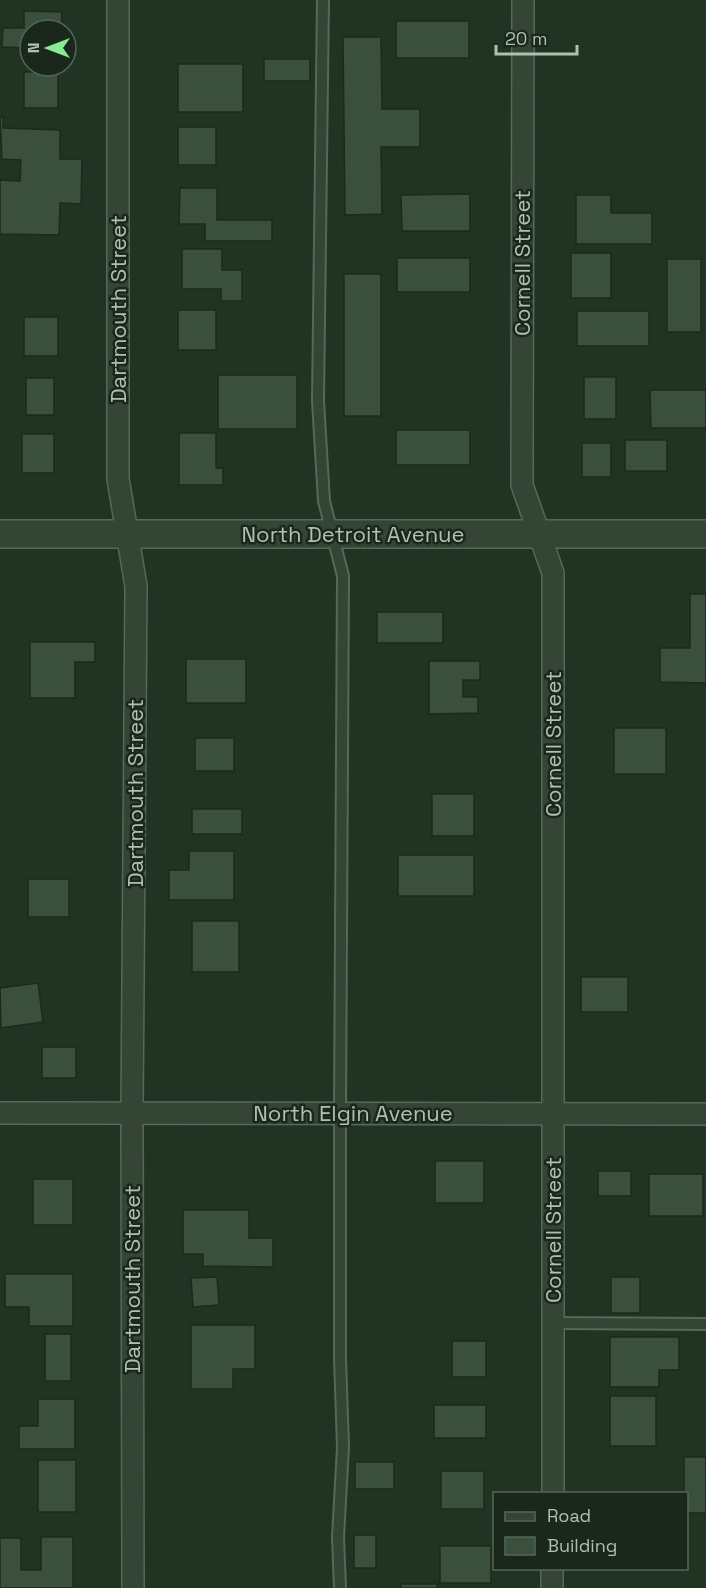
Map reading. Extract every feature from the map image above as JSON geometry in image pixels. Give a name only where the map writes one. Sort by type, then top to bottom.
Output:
[{"type":"street","name":"Dartmouth Street","points":[[118,0],[118,479],[136,586],[132,1113],[133,1588]]},
{"type":"street","name":"Cornell Street","points":[[523,0],[522,485],[553,573],[553,1492]]},
{"type":"street","name":"North Detroit Avenue","points":[[0,534],[706,534]]},
{"type":"street","name":"North Elgin Avenue","points":[[0,1113],[706,1114]]},
{"type":"street","points":[[552,1570],[552,1588]]},
{"type":"lane","points":[[323,0],[318,401],[324,501],[343,576],[340,1113],[340,1358],[343,1448],[338,1537],[340,1588]]},
{"type":"lane","points":[[553,1323],[706,1324]]},
{"type":"building","points":[[24,11],[62,12],[62,18],[24,18]]},
{"type":"building","points":[[396,21],[469,21],[469,58],[396,58]]},
{"type":"building","points":[[3,28],[18,28],[18,48],[2,47]]},
{"type":"building","points":[[343,37],[381,37],[382,109],[420,109],[420,147],[381,147],[382,214],[345,215]]},
{"type":"building","points":[[264,59],[310,59],[310,81],[264,81]]},
{"type":"building","points":[[178,64],[243,64],[243,112],[178,112]]},
{"type":"building","points":[[24,78],[58,78],[58,108],[24,108]]},
{"type":"building","points":[[0,117],[3,117],[3,128],[60,130],[60,159],[82,159],[81,204],[60,203],[59,235],[0,234],[0,180],[20,181],[21,160],[2,159]]},
{"type":"building","points":[[178,127],[216,127],[216,165],[178,165]]},
{"type":"building","points":[[180,188],[217,188],[217,220],[272,220],[272,241],[205,241],[205,224],[179,224]]},
{"type":"building","points":[[470,194],[470,231],[402,231],[401,195]]},
{"type":"building","points":[[576,195],[611,195],[611,213],[652,213],[652,244],[576,244]]},
{"type":"building","points":[[182,249],[222,249],[222,270],[242,270],[242,301],[221,301],[221,289],[182,289]]},
{"type":"building","points":[[571,253],[611,253],[611,298],[571,298]]},
{"type":"building","points":[[397,258],[470,258],[470,292],[397,292]]},
{"type":"building","points":[[667,259],[701,259],[701,332],[667,332]]},
{"type":"building","points":[[344,274],[381,274],[381,416],[344,416]]},
{"type":"building","points":[[178,310],[216,310],[216,350],[178,350]]},
{"type":"building","points":[[577,311],[649,311],[649,346],[577,346]]},
{"type":"building","points":[[24,317],[58,317],[58,356],[24,356]]},
{"type":"building","points":[[218,375],[297,375],[297,429],[218,429]]},
{"type":"building","points":[[584,377],[616,377],[616,419],[584,419]]},
{"type":"building","points":[[26,378],[54,378],[54,415],[26,415]]},
{"type":"building","points":[[650,390],[706,390],[706,428],[651,428]]},
{"type":"building","points":[[396,430],[470,430],[470,465],[396,465]]},
{"type":"building","points":[[179,433],[216,433],[216,468],[223,468],[223,485],[179,485]]},
{"type":"building","points":[[22,434],[54,434],[54,473],[22,473]]},
{"type":"building","points":[[625,440],[667,440],[667,471],[625,471]]},
{"type":"building","points":[[582,443],[611,443],[611,477],[582,477]]},
{"type":"building","points":[[690,594],[706,594],[706,683],[660,682],[660,648],[690,648]]},
{"type":"building","points":[[377,612],[443,612],[443,643],[377,643]]},
{"type":"building","points":[[30,642],[95,642],[95,662],[75,662],[75,698],[30,698]]},
{"type":"building","points":[[186,659],[246,659],[246,703],[186,703]]},
{"type":"building","points":[[429,661],[480,661],[480,680],[463,680],[463,697],[478,697],[478,713],[429,714]]},
{"type":"building","points":[[614,728],[666,728],[666,774],[614,774]]},
{"type":"building","points":[[195,738],[234,738],[234,771],[195,771]]},
{"type":"building","points":[[432,794],[474,794],[474,836],[432,836]]},
{"type":"building","points":[[192,809],[242,809],[242,834],[192,834]]},
{"type":"building","points":[[189,851],[234,851],[234,900],[169,900],[169,870],[189,870]]},
{"type":"building","points":[[398,855],[474,855],[474,896],[398,896]]},
{"type":"building","points":[[28,879],[69,879],[69,917],[28,917]]},
{"type":"building","points":[[192,921],[239,921],[239,972],[192,972]]},
{"type":"building","points":[[581,977],[628,977],[628,1012],[581,1012]]},
{"type":"building","points":[[38,983],[43,1022],[1,1028],[0,988]]},
{"type":"building","points":[[42,1047],[76,1047],[76,1078],[42,1078]]},
{"type":"building","points":[[435,1161],[484,1161],[484,1203],[435,1203]]},
{"type":"building","points":[[598,1171],[631,1171],[631,1196],[598,1196]]},
{"type":"building","points":[[649,1174],[703,1174],[703,1216],[649,1216]]},
{"type":"building","points":[[33,1179],[73,1179],[73,1225],[33,1225]]},
{"type":"building","points":[[183,1210],[249,1210],[249,1238],[273,1238],[273,1267],[203,1266],[203,1254],[183,1254]]},
{"type":"building","points":[[5,1274],[73,1274],[73,1326],[29,1326],[29,1307],[5,1307]]},
{"type":"building","points":[[217,1277],[219,1305],[193,1307],[191,1278]]},
{"type":"building","points":[[611,1277],[640,1277],[640,1313],[611,1313]]},
{"type":"building","points":[[191,1325],[255,1325],[255,1369],[233,1369],[233,1389],[191,1389]]},
{"type":"building","points":[[45,1334],[71,1334],[71,1381],[45,1381]]},
{"type":"building","points":[[610,1337],[679,1337],[679,1370],[659,1370],[659,1387],[610,1387]]},
{"type":"building","points":[[452,1341],[486,1341],[486,1377],[452,1377]]},
{"type":"building","points":[[610,1396],[656,1396],[656,1446],[610,1446]]},
{"type":"building","points":[[38,1399],[75,1399],[75,1449],[19,1449],[19,1426],[38,1426]]},
{"type":"building","points":[[434,1405],[486,1405],[486,1438],[434,1438]]},
{"type":"building","points":[[684,1457],[706,1457],[706,1513],[688,1513],[688,1492],[684,1492]]},
{"type":"building","points":[[38,1460],[76,1460],[76,1512],[38,1512]]},
{"type":"building","points":[[355,1462],[394,1462],[394,1489],[355,1489]]},
{"type":"building","points":[[441,1471],[484,1471],[484,1509],[441,1509]]},
{"type":"building","points":[[354,1535],[376,1535],[376,1568],[354,1568]]},
{"type":"building","points":[[41,1537],[73,1537],[73,1588],[0,1588],[0,1538],[21,1538],[21,1570],[41,1570]]},
{"type":"building","points":[[440,1546],[491,1546],[491,1583],[440,1583]]},
{"type":"building","points":[[401,1584],[437,1584],[437,1588],[401,1588]]}]
